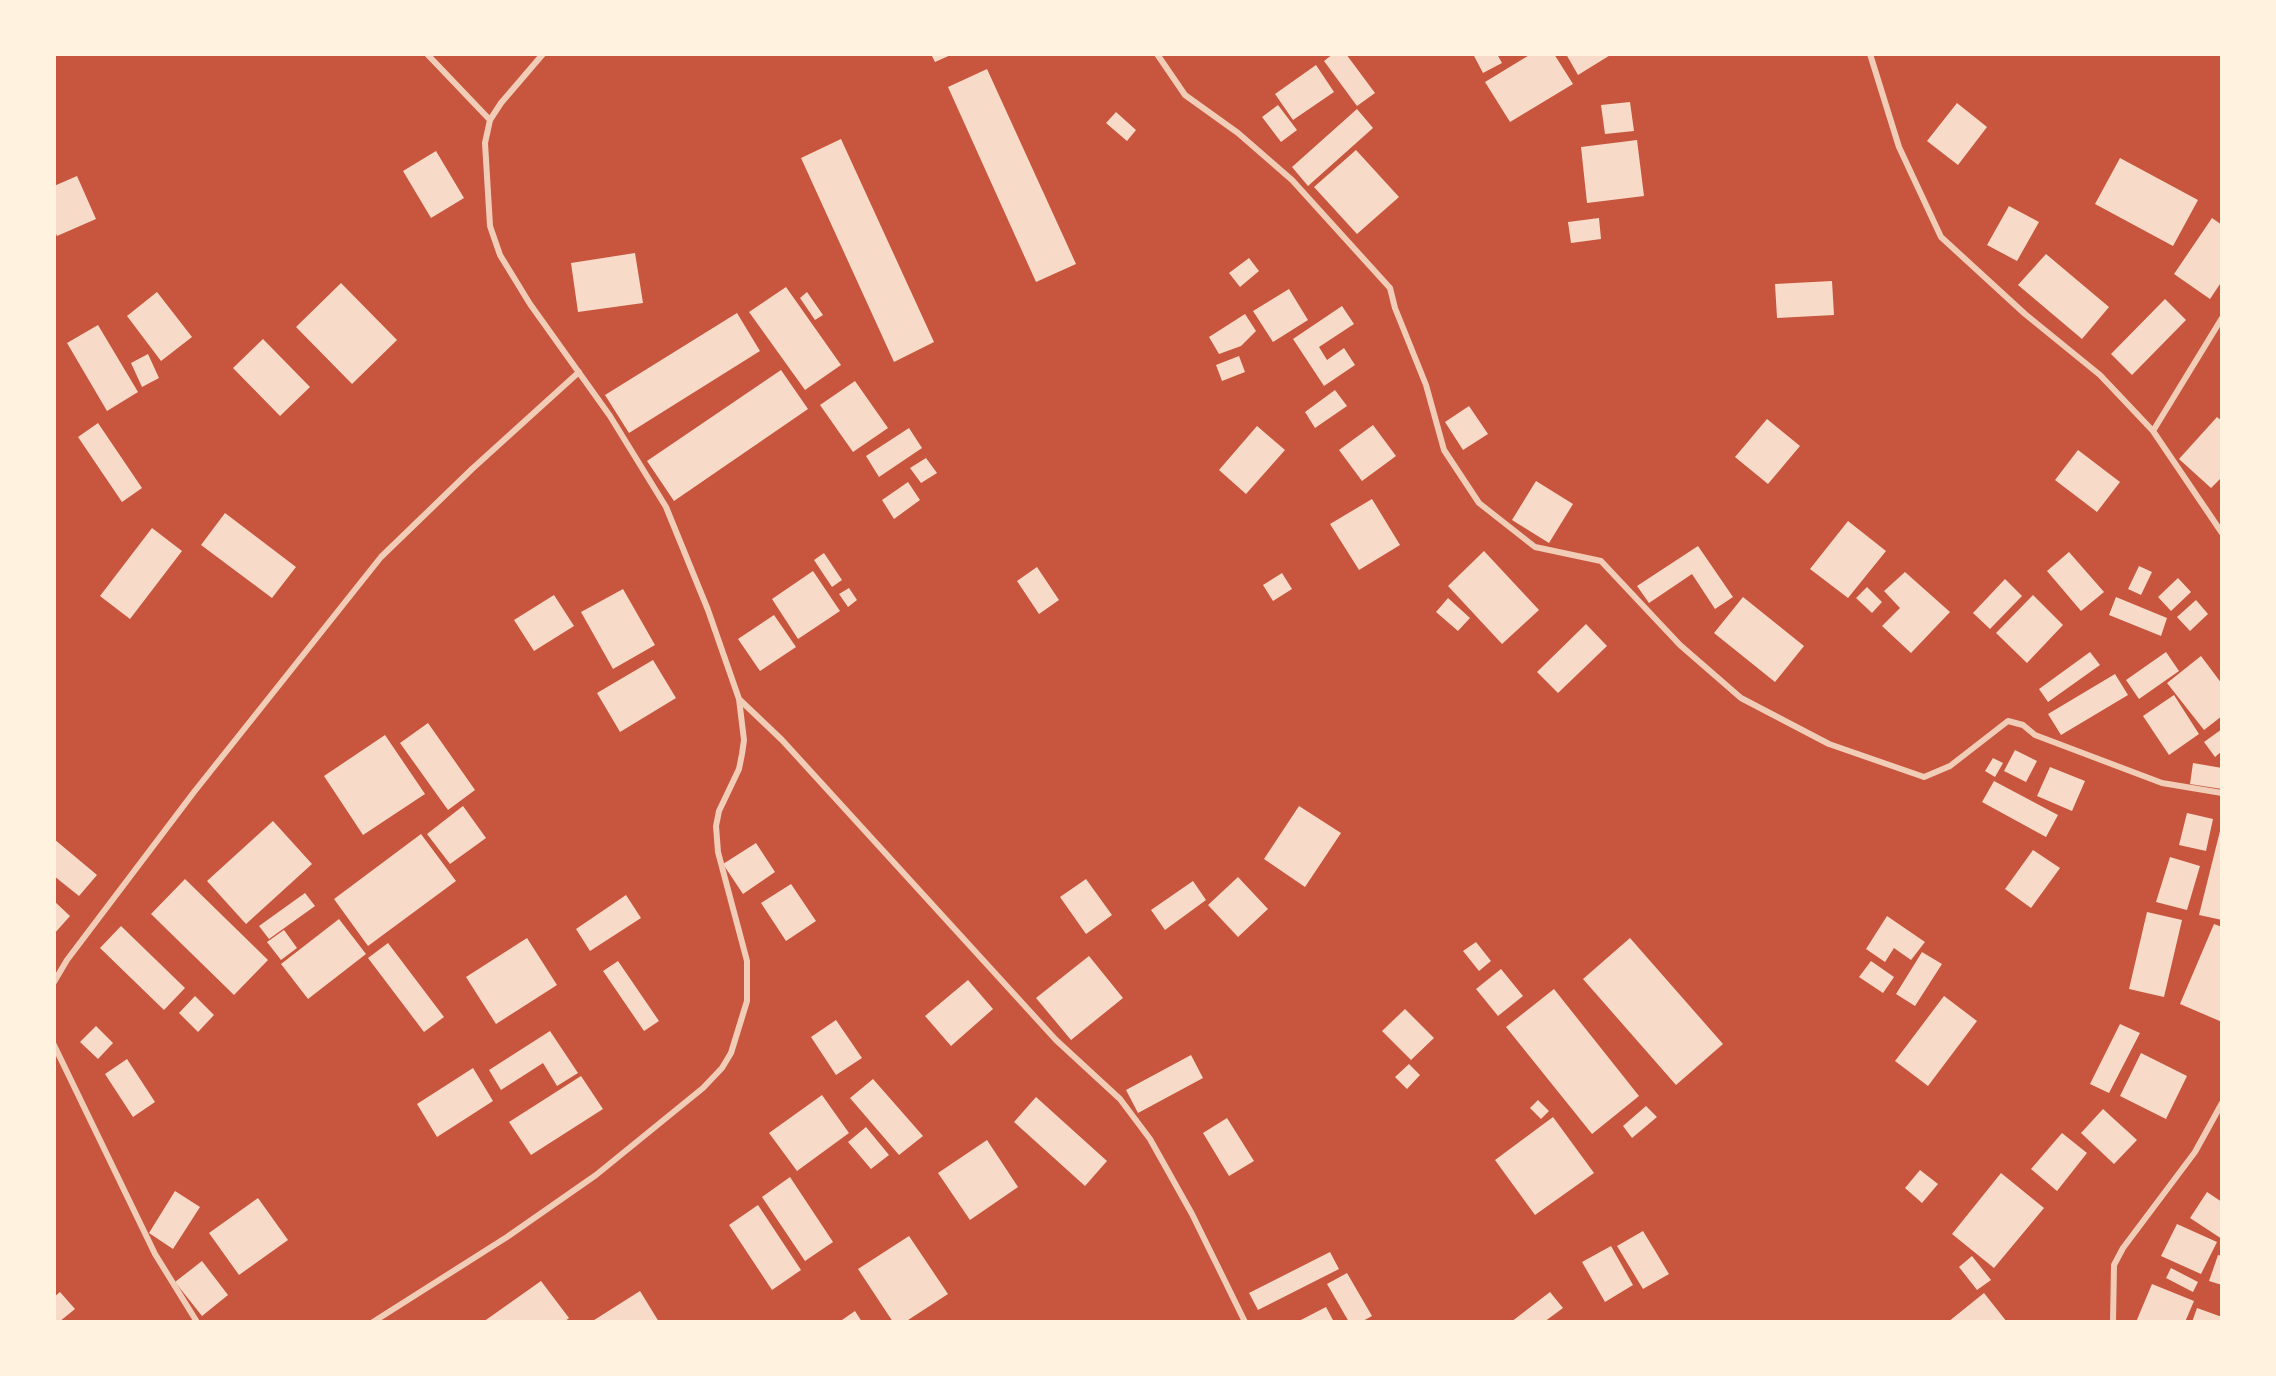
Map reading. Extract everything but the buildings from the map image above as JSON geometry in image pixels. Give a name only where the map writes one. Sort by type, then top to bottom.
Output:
[{"type":"street","points":[[427,54],[490,120]]},
{"type":"street","points":[[373,1322],[500,1242],[596,1175],[703,1088],[722,1068],[732,1053],[747,1001],[747,961],[718,852],[716,826],[718,811],[739,769],[742,754],[744,740],[739,699],[708,610],[666,507],[651,479],[530,304],[494,242],[488,204],[485,143],[490,120],[501,103],[543,54]]},
{"type":"street","points":[[1157,54],[1185,95],[1239,133],[1292,180],[1390,288],[1395,308],[1426,385],[1444,450],[1479,503],[1535,547],[1601,561],[1680,645],[1741,698],[1828,744],[1924,777],[1950,766],[2008,721],[2023,725],[2035,735],[2162,783],[2222,793]]},
{"type":"street","points":[[1870,54],[1899,147],[1941,237],[2032,320],[2100,375],[2153,431],[2222,533]]},
{"type":"street","points":[[2153,431],[2222,318]]},
{"type":"street","points":[[54,982],[67,960],[194,792],[381,557],[472,469],[579,372]]},
{"type":"street","points":[[739,699],[782,740],[1056,1040],[1120,1100],[1150,1139],[1192,1214],[1245,1322]]},
{"type":"street","points":[[54,1044],[155,1254],[197,1322]]},
{"type":"street","points":[[2113,1322],[2114,1265],[2123,1248],[2195,1152],[2222,1103]]}]
